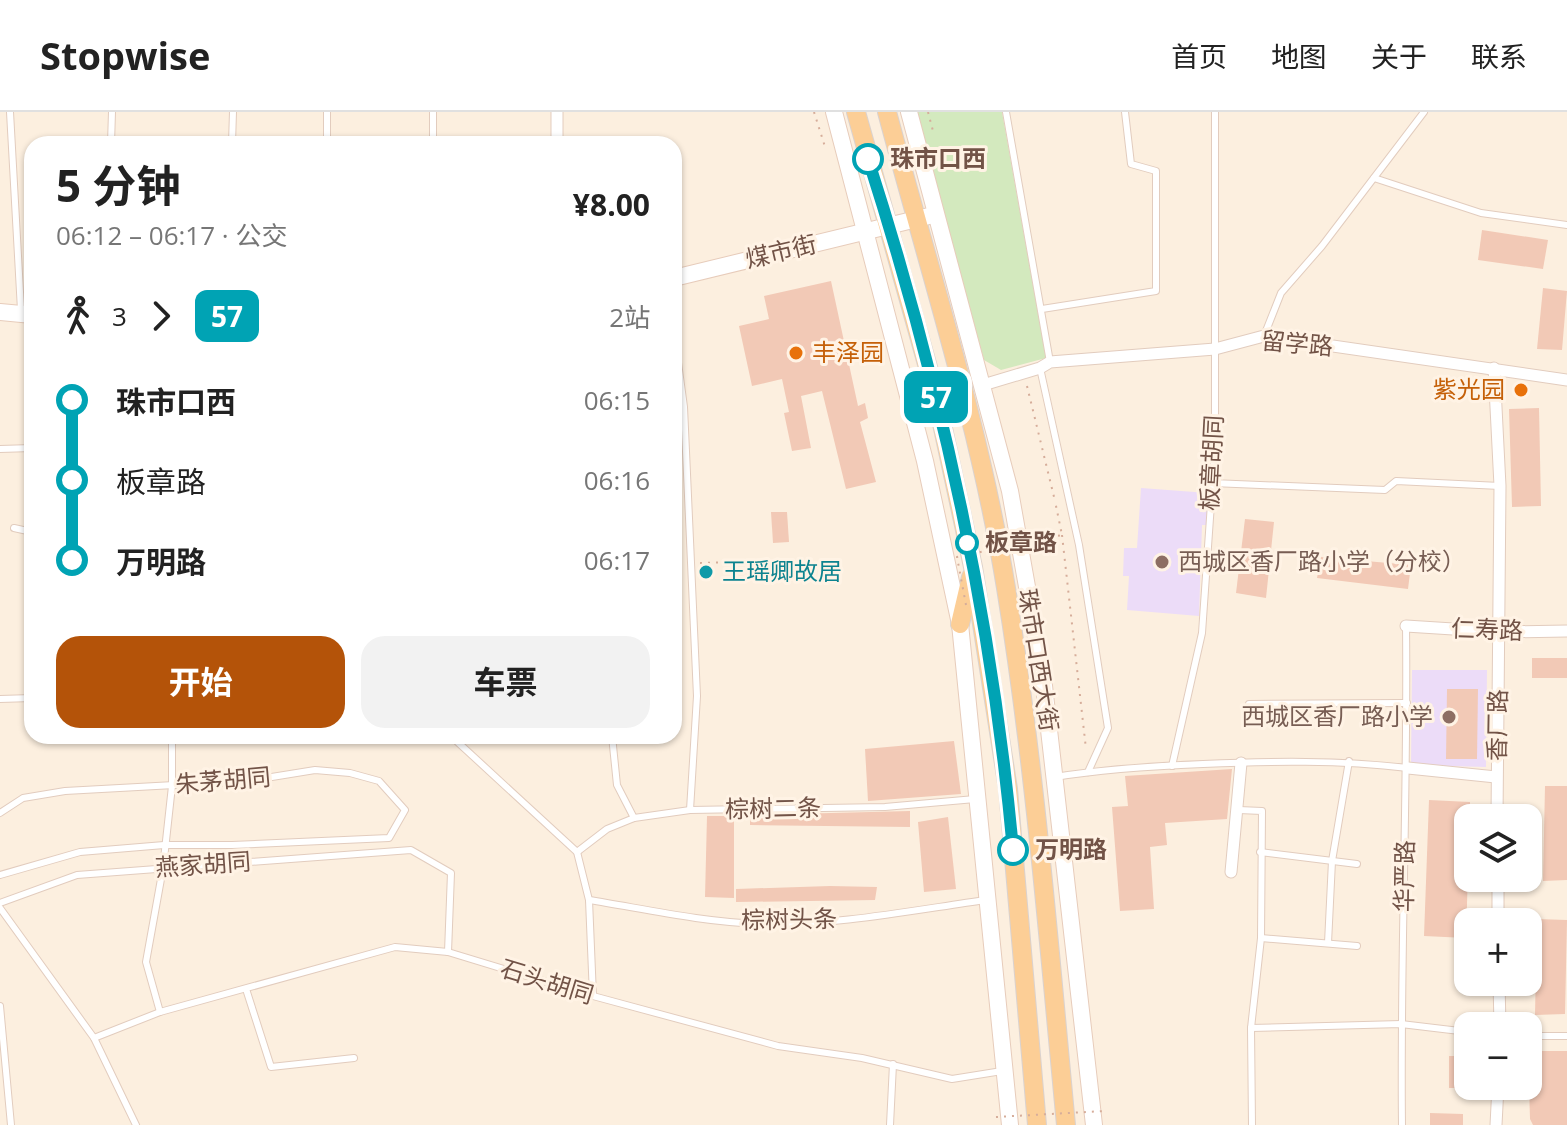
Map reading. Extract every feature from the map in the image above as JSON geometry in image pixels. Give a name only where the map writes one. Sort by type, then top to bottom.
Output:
[{"type":"main road","name":"珠市口西大街","points":[[856,112],[936,396],[973,567],[1008,789],[1037,1125]]},
{"type":"main road","name":"珠市口西大街","points":[[887,112],[981,461],[1006,589],[1041,850],[1066,1125]]},
{"type":"main road","points":[[960,624],[973,567]]},
{"type":"street","points":[[557,112],[557,136]]},
{"type":"street","points":[[834,112],[925,461],[960,624],[1005,1070],[1003,1121]]},
{"type":"street","name":"珠市口西大街","points":[[909,112],[1010,491],[1043,677],[1094,1125]]},
{"type":"street","name":"煤市街","points":[[682,276],[936,214]]},
{"type":"street","points":[[0,312],[24,315]]},
{"type":"street","name":"留学路","points":[[983,385],[1045,365],[1215,349],[1264,336],[1567,380]]},
{"type":"street","name":"香厂路","points":[[1494,368],[1500,486],[1497,804]]},
{"type":"street","name":"仁寿路","points":[[1406,626],[1500,632],[1567,631]]},
{"type":"street","points":[[1231,872],[1241,763]]},
{"type":"street","points":[[1408,768],[1496,777]]},
{"type":"street","points":[[1496,1125],[1497,1100]]},
{"type":"lane","points":[[10,112],[24,279]]},
{"type":"lane","points":[[111,136],[112,112]]},
{"type":"lane","points":[[232,136],[233,112]]},
{"type":"lane","points":[[327,112],[327,136]]},
{"type":"lane","points":[[433,112],[433,136]]},
{"type":"lane","points":[[1006,112],[1042,309],[1045,365],[1079,545],[1108,728],[1088,772]]},
{"type":"lane","points":[[1042,309],[1156,291],[1156,171],[1131,164],[1125,112]]},
{"type":"lane","name":"板章胡同","points":[[1172,766],[1202,633],[1212,483],[1215,112]]},
{"type":"lane","points":[[1264,336],[1281,293],[1322,246],[1424,112]]},
{"type":"lane","points":[[1374,178],[1481,213],[1567,225]]},
{"type":"lane","points":[[682,392],[697,696],[690,810]]},
{"type":"lane","points":[[0,449],[24,448]]},
{"type":"lane","points":[[1212,483],[1385,490],[1396,481],[1500,486]]},
{"type":"lane","points":[[14,528],[24,530]]},
{"type":"lane","name":"华严路","points":[[1402,1125],[1401,1024],[1408,768],[1406,626]]},
{"type":"lane","points":[[0,699],[24,698]]},
{"type":"lane","points":[[1249,704],[1407,703]]},
{"type":"lane","points":[[160,1012],[146,962],[163,868],[172,786],[172,744]]},
{"type":"lane","points":[[460,744],[577,852],[589,900],[593,996]]},
{"type":"lane","points":[[613,744],[617,785],[634,818]]},
{"type":"lane","points":[[1055,777],[1088,772],[1241,763],[1349,761],[1408,768]]},
{"type":"lane","points":[[1328,943],[1332,861],[1349,761]]},
{"type":"lane","name":"朱茅胡同","points":[[0,813],[23,798],[65,791],[247,781],[315,770],[350,773],[379,781],[405,810],[389,838],[164,845]]},
{"type":"lane","name":"棕树二条","points":[[577,852],[607,829],[634,818],[690,810],[885,807],[979,799]]},
{"type":"lane","points":[[1239,810],[1262,811],[1261,938],[1251,1028],[1252,1125]]},
{"type":"lane","points":[[0,875],[80,852],[164,845]]},
{"type":"lane","name":"燕家胡同","points":[[0,906],[77,875],[411,850],[451,873],[448,952]]},
{"type":"lane","points":[[1260,852],[1357,864]]},
{"type":"lane","name":"棕树头条","points":[[589,900],[762,924],[852,918],[989,899]]},
{"type":"lane","points":[[0,906],[94,1038],[136,1125]]},
{"type":"lane","points":[[1261,938],[1357,946]]},
{"type":"lane","name":"石头胡同","points":[[94,1038],[160,1012],[395,947],[448,952],[593,996],[778,1046],[893,1064],[952,1079],[1005,1070]]},
{"type":"lane","points":[[246,989],[271,1067],[354,1058]]},
{"type":"lane","points":[[0,1006],[4,1103],[11,1125]]},
{"type":"lane","points":[[1251,1028],[1401,1024],[1454,1030]]},
{"type":"lane","points":[[1542,1036],[1567,1036]]},
{"type":"lane","points":[[890,1125],[893,1064]]},
{"type":"path","points":[[814,112],[826,150]]},
{"type":"path","points":[[927,133],[933,131],[928,112]]},
{"type":"path","points":[[1024,373],[1062,535],[1088,772]]},
{"type":"path","points":[[966,605],[957,557],[1062,535]]},
{"type":"path","points":[[691,564],[764,561]]},
{"type":"path","points":[[1003,1121],[1105,1111]]},
{"type":"shaded area","name":"西城区香厂路小学（分校）","points":[[1141,488],[1208,493],[1207,525],[1202,525],[1199,616],[1127,610],[1129,576],[1123,576],[1124,548],[1137,548]]},
{"type":"shaded area","name":"西城区香厂路小学","points":[[1412,670],[1487,670],[1486,767],[1411,765]]},
{"type":"green space","points":[[916,112],[1002,112],[1046,358],[1001,370],[984,360]]},
{"type":"building","points":[[1482,230],[1548,240],[1543,269],[1478,260]]},
{"type":"building","name":"丰泽园","points":[[831,281],[858,406],[865,403],[868,418],[860,422],[876,482],[846,489],[822,391],[801,396],[811,448],[792,451],[784,413],[789,412],[782,379],[752,386],[739,326],[769,319],[764,296]]},
{"type":"building","points":[[1543,288],[1567,291],[1562,350],[1537,349]]},
{"type":"building","points":[[1539,408],[1541,506],[1512,507],[1509,409]]},
{"type":"building","points":[[771,512],[787,512],[789,542],[773,543]]},
{"type":"building","points":[[1245,519],[1274,522],[1266,598],[1236,593]]},
{"type":"building","points":[[1321,557],[1411,565],[1408,589],[1317,578]]},
{"type":"building","points":[[1532,658],[1567,658],[1567,678],[1532,678]]},
{"type":"building","points":[[1447,689],[1478,689],[1477,759],[1446,759]]},
{"type":"building","points":[[954,741],[961,794],[868,801],[865,749]]},
{"type":"building","points":[[1232,769],[1227,819],[1165,823],[1167,845],[1150,847],[1154,909],[1120,911],[1112,807],[1128,806],[1125,776]]},
{"type":"building","points":[[1545,786],[1567,786],[1567,880],[1543,881]]},
{"type":"building","points":[[1429,800],[1470,802],[1454,804],[1454,892],[1467,892],[1467,908],[1454,908],[1454,937],[1424,936]]},
{"type":"building","points":[[910,811],[910,827],[750,825],[750,815]]},
{"type":"building","points":[[707,816],[734,816],[734,898],[705,897]]},
{"type":"building","points":[[948,817],[956,889],[924,892],[918,822]]},
{"type":"building","points":[[877,887],[875,900],[736,902],[736,889]]},
{"type":"building","points":[[1542,919],[1567,920],[1565,1014],[1535,1012],[1535,996],[1542,996]]},
{"type":"building","points":[[1542,1051],[1567,1051],[1567,1125],[1533,1125],[1529,1100],[1542,1100]]},
{"type":"building","points":[[1449,1056],[1454,1056],[1454,1088],[1449,1088]]},
{"type":"building","points":[[1430,1113],[1463,1114],[1463,1125],[1430,1125]]},
{"type":"bus line","name":"57","points":[[868,159],[936,396],[973,567],[1008,789],[1013,850]]},
{"type":"place","name":"珠市口西","points":[[868,159]]},
{"type":"place","name":"丰泽园","points":[[796,353]]},
{"type":"place","name":"紫光园","points":[[1521,390]]},
{"type":"place","name":"板章路","points":[[967,543]]},
{"type":"place","name":"西城区香厂路小学（分校）","points":[[1162,562]]},
{"type":"place","name":"王瑶卿故居","points":[[706,572]]},
{"type":"place","name":"西城区香厂路小学","points":[[1449,717]]},
{"type":"place","name":"万明路","points":[[1013,850]]}]
